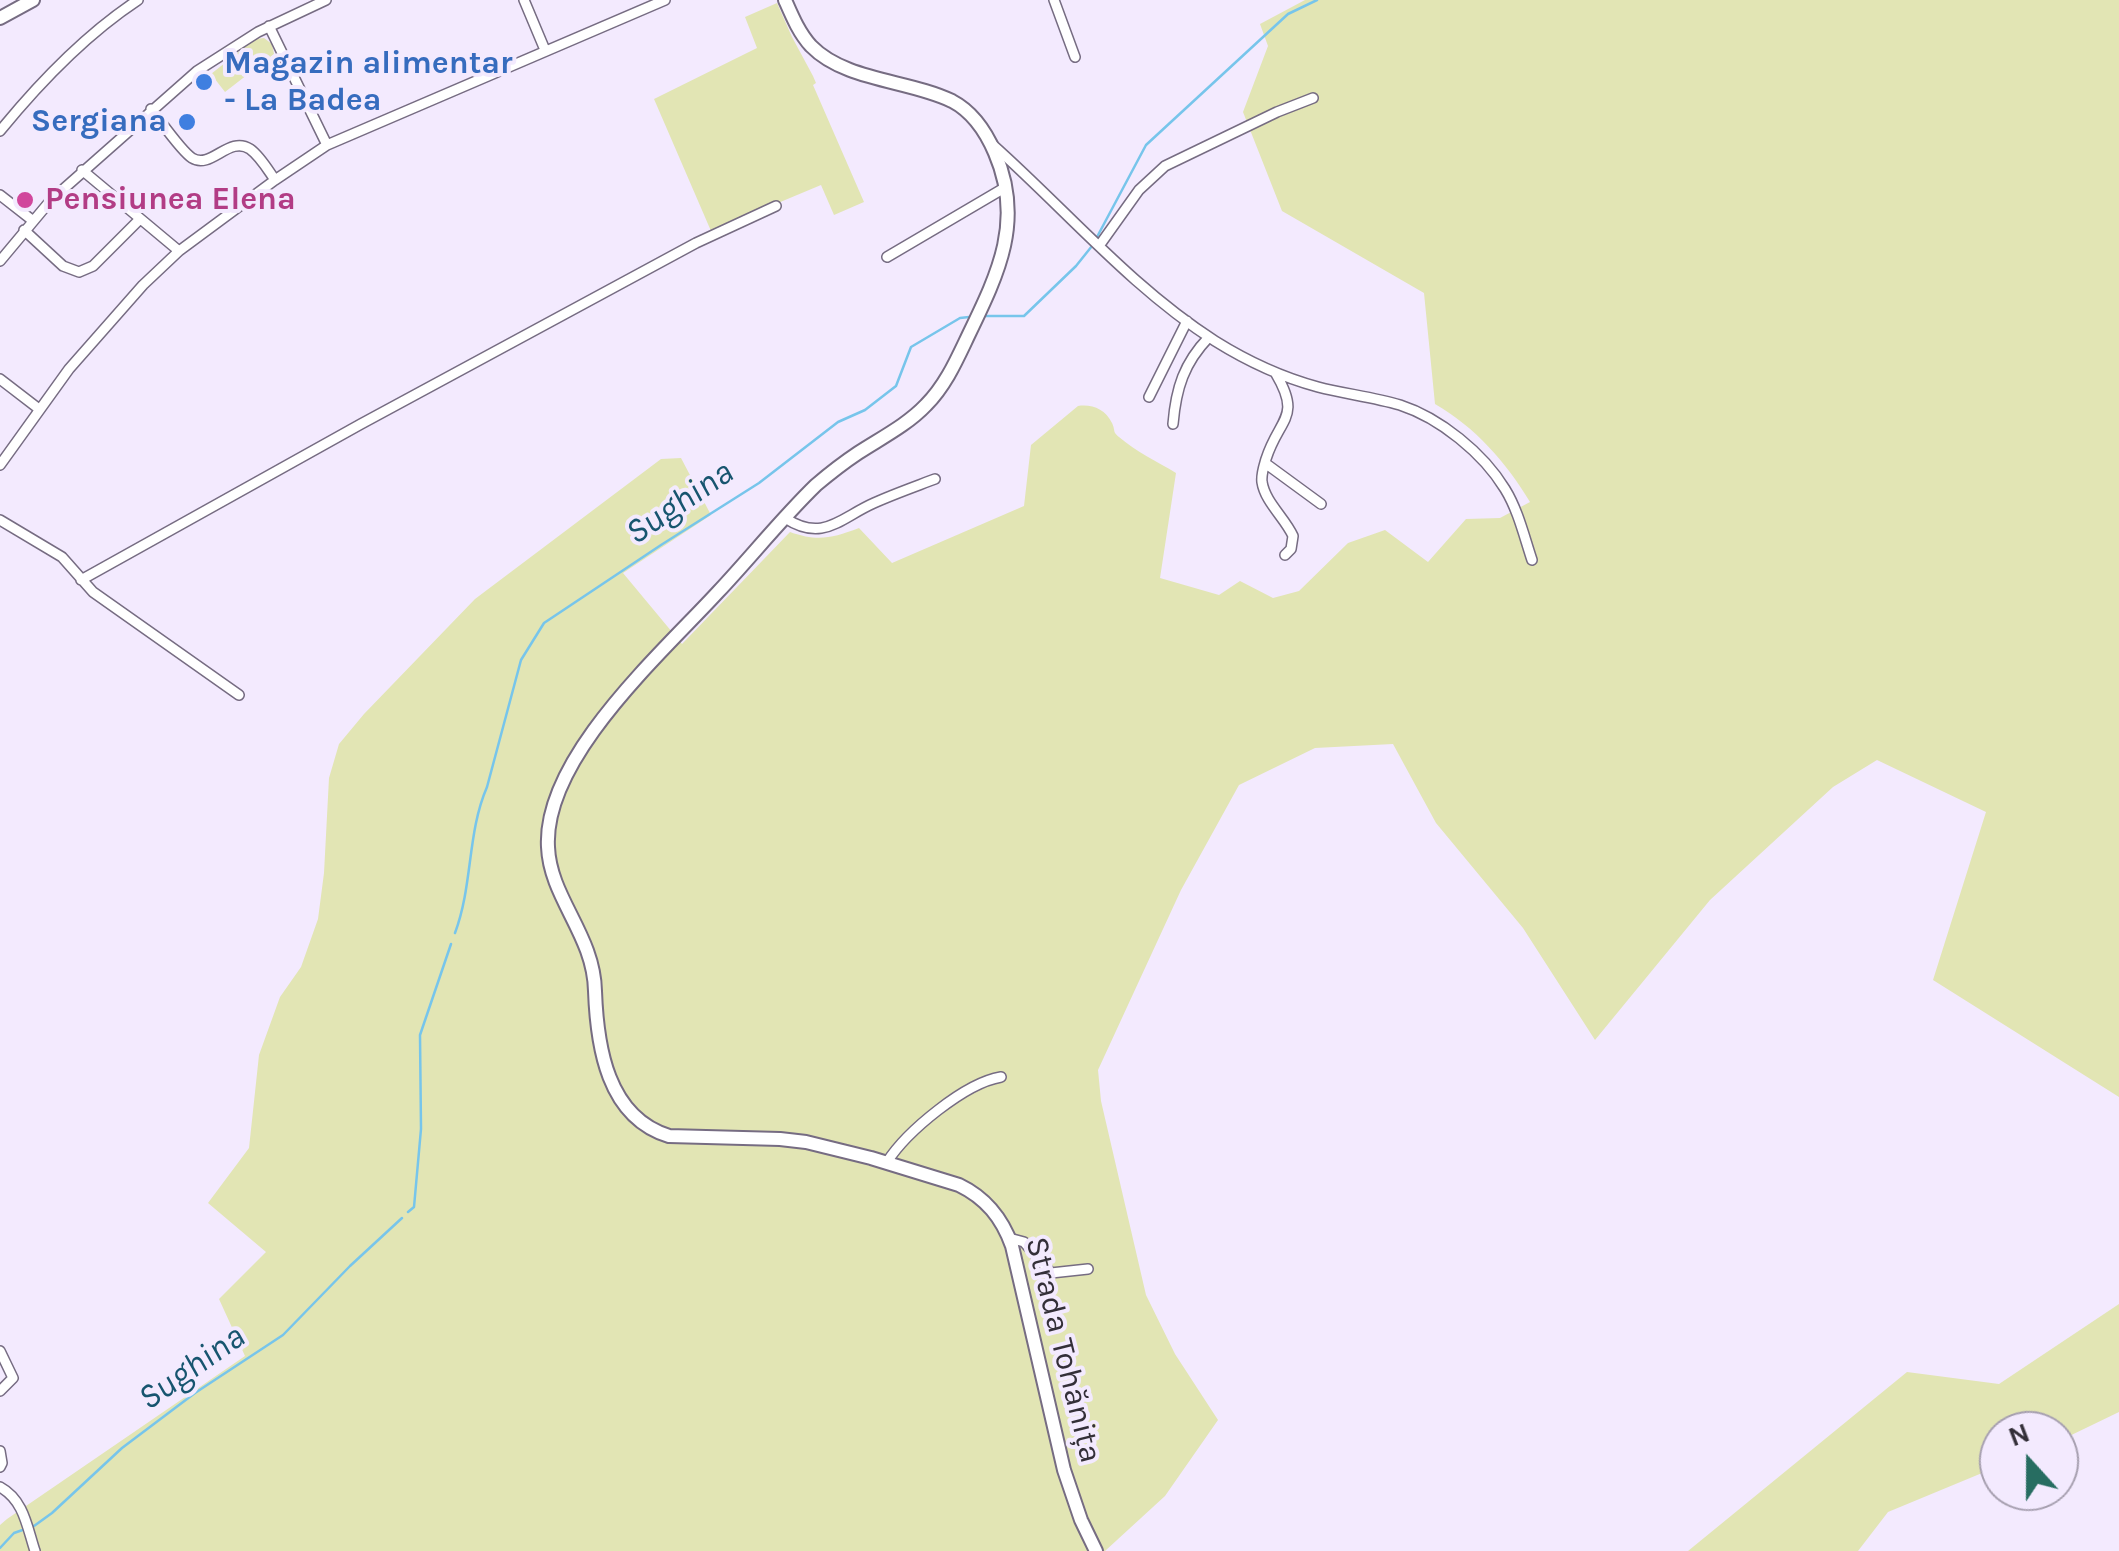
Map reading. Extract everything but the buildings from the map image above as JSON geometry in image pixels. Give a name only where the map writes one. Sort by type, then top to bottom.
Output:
[{"type":"main road","points":[[0,18],[33,0]]},
{"type":"main road","points":[[784,0],[802,34],[819,53],[842,66],[952,102],[974,118],[991,144]]},
{"type":"main road","name":"Strada Tohănița","points":[[991,144],[1006,186],[1008,233],[997,273],[949,375],[928,404],[816,485],[639,676],[585,743],[564,782],[548,838],[557,883],[591,957],[598,1038],[607,1071],[619,1096],[638,1120],[669,1136],[780,1139],[830,1146],[933,1176],[972,1192],[992,1209],[1009,1238],[1020,1274],[1070,1490],[1096,1551]]},
{"type":"street","points":[[0,131],[79,46],[138,0]]},
{"type":"street","points":[[0,261],[32,220],[82,170],[197,70],[270,26],[326,0]]},
{"type":"street","points":[[524,0],[545,50]]},
{"type":"street","points":[[0,465],[94,339],[144,285],[179,251],[275,180],[328,145],[665,0]]},
{"type":"street","points":[[1054,0],[1075,57]]},
{"type":"street","points":[[270,26],[328,145]]},
{"type":"street","points":[[1099,246],[1139,190],[1166,166],[1313,98]]},
{"type":"street","points":[[152,109],[192,158],[202,160],[243,146],[254,152],[275,180]]},
{"type":"street","points":[[991,144],[1133,280],[1208,337],[1276,374],[1403,406],[1445,429],[1484,463],[1504,487],[1532,560]]},
{"type":"street","points":[[82,170],[179,251]]},
{"type":"street","points":[[887,258],[1006,186]]},
{"type":"street","points":[[0,195],[32,220]]},
{"type":"street","points":[[81,580],[696,243],[776,206]]},
{"type":"street","points":[[24,230],[63,266],[79,272],[93,266],[140,219]]},
{"type":"street","points":[[1149,397],[1187,320]]},
{"type":"street","points":[[1173,424],[1183,372],[1208,337]]},
{"type":"street","points":[[1276,374],[1290,407],[1261,476],[1264,490],[1293,536],[1291,549],[1285,555]]},
{"type":"street","points":[[0,379],[40,408]]},
{"type":"street","points":[[1265,463],[1322,504]]},
{"type":"street","points":[[785,518],[803,528],[825,528],[935,478]]},
{"type":"street","points":[[0,520],[62,557],[106,601],[239,695]]},
{"type":"street","points":[[888,1162],[908,1137],[963,1092],[1001,1078]]},
{"type":"street","points":[[1009,1238],[1024,1242],[1050,1273],[1088,1269]]},
{"type":"street","points":[[0,1351],[13,1378],[0,1391]]},
{"type":"street","points":[[0,1451],[0,1467]]},
{"type":"street","points":[[0,1487],[18,1502],[34,1551]]},
{"type":"green space","points":[[1305,0],[2119,0],[2119,1097],[1933,980],[1986,812],[1877,760],[1833,787],[1710,900],[1595,1040],[1523,928],[1436,823],[1393,744],[1315,748],[1239,785],[1181,890],[1098,1070],[1101,1101],[1146,1295],[1175,1354],[1218,1420],[1165,1496],[1105,1551],[0,1551],[0,1525],[7,1519],[245,1356],[219,1299],[266,1252],[208,1203],[249,1148],[259,1055],[280,997],[301,967],[318,919],[329,778],[339,744],[475,599],[661,459],[681,458],[711,515],[623,573],[682,644],[790,532],[825,538],[859,528],[892,563],[1024,506],[1031,445],[1078,406],[1102,411],[1119,437],[1176,473],[1160,578],[1219,595],[1240,581],[1273,598],[1299,591],[1348,543],[1385,530],[1428,562],[1466,519],[1500,518],[1530,502],[1488,447],[1435,404],[1424,293],[1282,211],[1243,112],[1268,46],[1260,24]]},
{"type":"green space","points":[[777,3],[813,76],[813,85],[864,202],[834,215],[821,185],[711,231],[654,99],[757,48],[745,17]]},
{"type":"green space","points":[[264,38],[272,44],[274,54],[225,92],[211,74],[255,39]]},
{"type":"green space","points":[[2119,1304],[2119,1412],[2079,1431],[2079,1411],[1979,1411],[1979,1474],[1888,1512],[1858,1551],[1688,1551],[1907,1372],[1999,1384]]},
{"type":"waterway","name":"Sughina","points":[[1097,237],[1146,145],[1288,14],[1317,0]]},
{"type":"waterway","name":"Sughina","points":[[982,316],[1024,316],[1092,246]]},
{"type":"waterway","name":"Sughina","points":[[455,933],[476,822],[521,660],[544,623],[759,483],[838,422],[865,410],[896,386],[911,347],[960,318],[969,317]]},
{"type":"waterway","name":"Sughina","points":[[408,1212],[414,1207],[421,1129],[420,1035],[451,944]]},
{"type":"waterway","name":"Sughina","points":[[0,1548],[14,1533],[34,1526],[52,1513],[122,1448],[195,1393],[283,1335],[402,1218]]},
{"type":"place","name":"Magazin alimentar - La Badea","points":[[204,82]]},
{"type":"place","name":"Sergiana","points":[[187,122]]},
{"type":"place","name":"Pensiunea Elena","points":[[25,200]]}]
